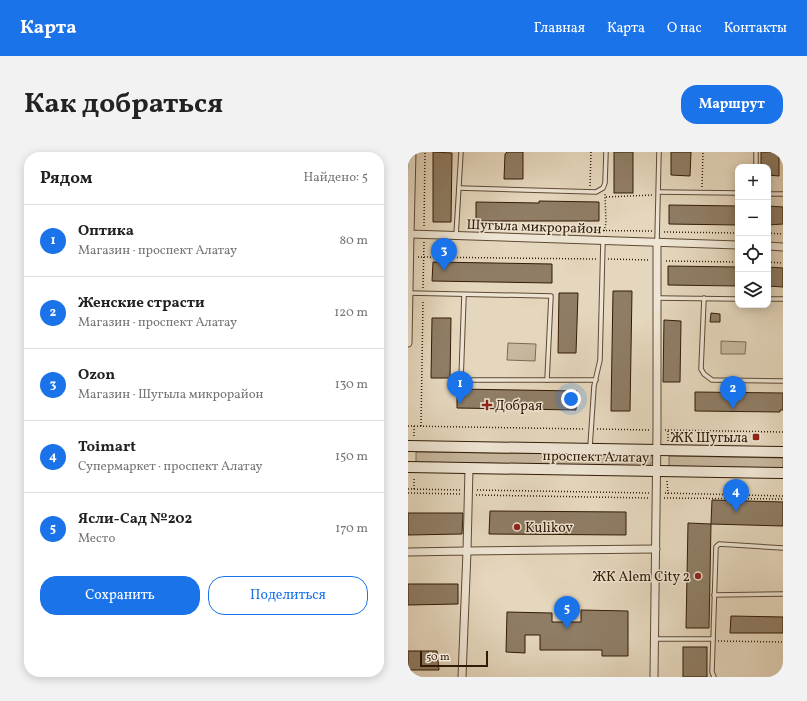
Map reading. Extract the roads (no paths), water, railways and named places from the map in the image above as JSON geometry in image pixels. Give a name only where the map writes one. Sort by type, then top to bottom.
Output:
[{"type":"main road","name":"проспект Алатау","points":[[411,443],[590,450],[783,452]]},
{"type":"main road","name":"проспект Алатау","points":[[411,470],[469,468],[783,473]]},
{"type":"street","points":[[408,343],[410,153]]},
{"type":"street","name":"Шугыла микрорайон","points":[[409,234],[456,237],[735,245]]},
{"type":"street","points":[[654,677],[657,471],[657,242]]},
{"type":"street","points":[[771,246],[783,247]]},
{"type":"street","points":[[462,677],[469,468]]},
{"type":"street","points":[[408,552],[656,549]]},
{"type":"lane","points":[[456,237],[461,152]]},
{"type":"lane","points":[[459,188],[596,192],[603,188],[605,183],[606,152]]},
{"type":"lane","points":[[657,242],[659,152]]},
{"type":"lane","points":[[756,152],[756,164]]},
{"type":"lane","points":[[659,194],[735,193]]},
{"type":"lane","points":[[771,194],[783,194]]},
{"type":"lane","points":[[590,450],[593,396],[600,360],[603,241]]},
{"type":"lane","points":[[409,293],[551,296],[547,380]]},
{"type":"lane","points":[[464,295],[461,380],[596,380]]},
{"type":"lane","points":[[658,298],[735,299]]},
{"type":"lane","points":[[704,298],[701,369],[704,374],[712,380],[783,381]]},
{"type":"lane","points":[[771,299],[783,299]]},
{"type":"lane","points":[[714,677],[712,672],[715,551],[719,544],[783,548]]},
{"type":"lane","points":[[714,595],[783,594]]},
{"type":"lane","points":[[654,639],[713,639]]},
{"type":"place","name":"Ozon","points":[[444,271]]},
{"type":"place","name":"Оптика","points":[[460,404]]},
{"type":"place","name":"Добрая","points":[[487,405]]},
{"type":"place","name":"Женские страсти","points":[[733,409]]},
{"type":"place","name":"ЖК Шугыла","points":[[756,437]]},
{"type":"place","name":"Toimart","points":[[736,512]]},
{"type":"place","name":"Kulikov","points":[[517,527]]},
{"type":"place","name":"ЖК Alem City 2","points":[[698,576]]},
{"type":"place","name":"Ясли-Сад №202","points":[[567,629]]}]
